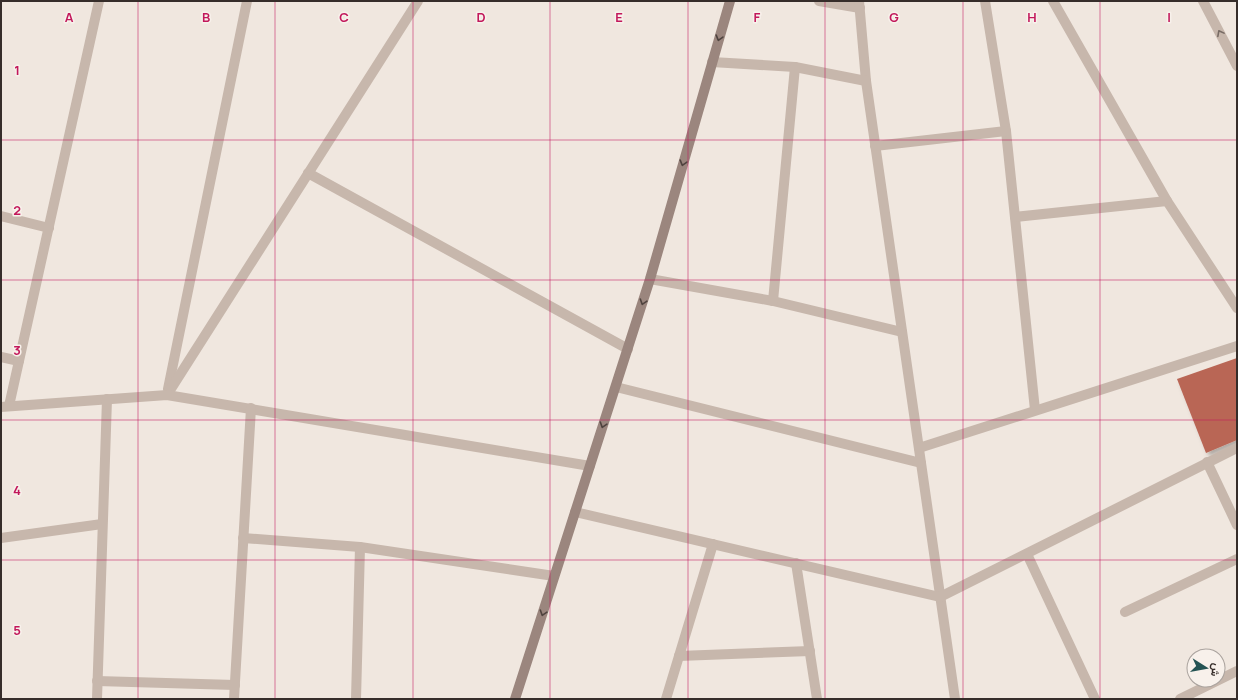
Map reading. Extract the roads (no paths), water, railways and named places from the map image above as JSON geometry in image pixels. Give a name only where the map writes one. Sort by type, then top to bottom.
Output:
[{"type":"street","points":[[99,1],[19,361],[5,407],[167,395],[590,466]]},
{"type":"street","points":[[167,395],[247,1]]},
{"type":"street","points":[[167,395],[418,1]]},
{"type":"street","points":[[515,699],[650,279],[730,1]]},
{"type":"street","points":[[819,1],[859,4],[866,81],[955,699]]},
{"type":"street","points":[[985,1],[1006,131],[1035,410]]},
{"type":"street","points":[[1053,1],[1167,201],[1237,308]]},
{"type":"street","points":[[1203,1],[1237,66]]},
{"type":"street","points":[[712,62],[795,67],[866,81]]},
{"type":"street","points":[[773,301],[795,67]]},
{"type":"street","points":[[875,146],[1006,131]]},
{"type":"street","points":[[308,174],[628,349]]},
{"type":"street","points":[[1015,217],[1167,201]]},
{"type":"street","points":[[1,216],[48,228]]},
{"type":"street","points":[[650,279],[773,301],[902,332]]},
{"type":"street","points":[[919,448],[1237,346]]},
{"type":"street","points":[[1,358],[19,361]]},
{"type":"street","points":[[616,387],[921,463]]},
{"type":"street","points":[[97,699],[107,399]]},
{"type":"street","points":[[234,699],[251,408]]},
{"type":"street","points":[[575,512],[940,597],[1237,448]]},
{"type":"street","points":[[1207,462],[1237,525]]},
{"type":"street","points":[[1,538],[102,524]]},
{"type":"street","points":[[243,538],[360,547],[554,576]]},
{"type":"street","points":[[666,699],[713,544]]},
{"type":"street","points":[[356,699],[360,547]]},
{"type":"street","points":[[1027,554],[1095,699]]},
{"type":"street","points":[[1125,612],[1237,559]]},
{"type":"street","points":[[796,563],[817,699]]},
{"type":"street","points":[[679,656],[810,651]]},
{"type":"street","points":[[1180,699],[1237,671]]},
{"type":"street","points":[[97,681],[235,685]]}]
